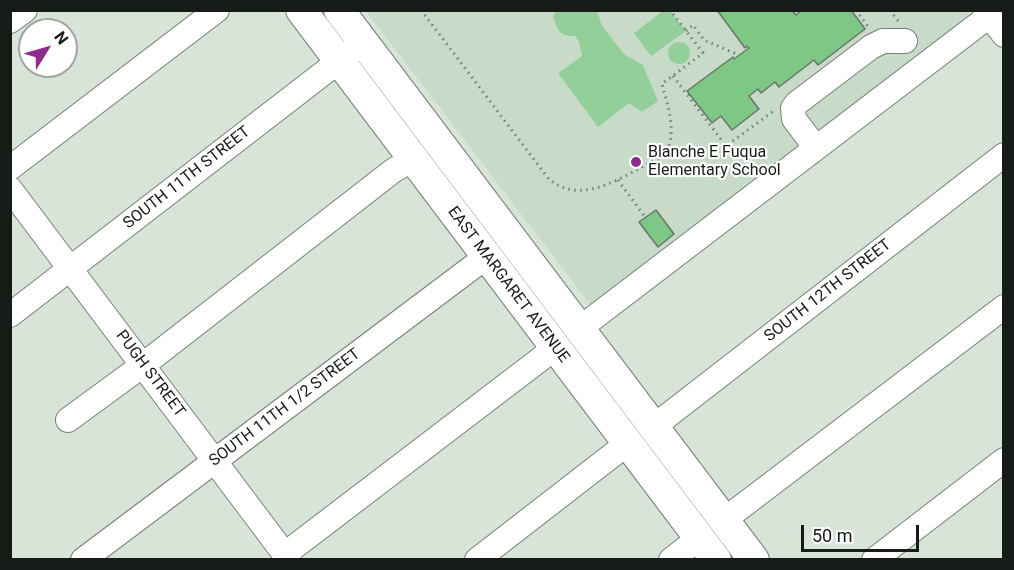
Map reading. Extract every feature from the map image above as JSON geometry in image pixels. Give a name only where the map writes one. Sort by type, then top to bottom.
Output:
[{"type":"main road","name":"EAST MARGARET AVENUE","points":[[301,10],[412,160],[708,549]]},
{"type":"main road","name":"EAST MARGARET AVENUE","points":[[339,10],[753,560]]},
{"type":"street","points":[[10,21],[25,10]]},
{"type":"street","points":[[10,168],[217,10]]},
{"type":"street","points":[[579,328],[816,148],[994,18]]},
{"type":"street","points":[[816,148],[794,119],[793,108],[871,47],[883,41],[905,41]]},
{"type":"street","name":"SOUTH 11TH STREET","points":[[10,315],[364,42]]},
{"type":"street","name":"SOUTH 12TH STREET","points":[[653,427],[1004,156]]},
{"type":"street","points":[[68,420],[143,365],[394,170],[412,160]]},
{"type":"street","name":"PUGH STREET","points":[[10,189],[287,557]]},
{"type":"street","name":"SOUTH 11TH 1/2 STREET","points":[[83,560],[486,257]]},
{"type":"street","points":[[724,520],[1004,307]]},
{"type":"street","points":[[287,557],[555,348]]},
{"type":"street","points":[[477,560],[628,443]]},
{"type":"street","points":[[874,560],[1004,460]]},
{"type":"street","points":[[671,560],[708,549]]},
{"type":"path","points":[[422,10],[553,183],[569,190],[579,191],[600,187],[617,180],[667,151],[670,117],[662,84],[703,53],[670,10]]},
{"type":"path","points":[[856,10],[874,35]]},
{"type":"path","points":[[888,24],[896,18]]},
{"type":"path","points":[[686,31],[693,26],[704,40],[734,53],[737,57]]},
{"type":"path","points":[[673,76],[726,146],[777,108]]},
{"type":"path","points":[[617,180],[645,217]]},
{"type":"shaded area","name":"Blanche E Fuqua Elementary School","points":[[965,10],[973,22],[606,302],[590,304],[366,11]]},
{"type":"green space","points":[[664,10],[670,11],[686,31],[651,56],[634,33]]},
{"type":"green space","points":[[556,11],[597,11],[602,26],[625,55],[643,65],[658,101],[642,112],[629,103],[598,127],[558,73],[582,56],[575,36],[565,35],[558,28],[553,16]]},
{"type":"green space","points":[[679,42],[687,45],[690,53],[687,61],[679,64],[671,61],[668,53],[671,45]]},
{"type":"building","points":[[717,10],[792,10],[796,15],[802,10],[851,10],[865,29],[818,65],[814,60],[779,87],[775,82],[761,93],[758,89],[749,96],[759,109],[732,130],[721,116],[712,123],[687,91],[749,48],[747,46],[745,48]]},
{"type":"building","points":[[656,210],[674,234],[658,247],[639,222]]},
{"type":"place","name":"Blanche E Fuqua Elementary School","points":[[636,162]]}]
